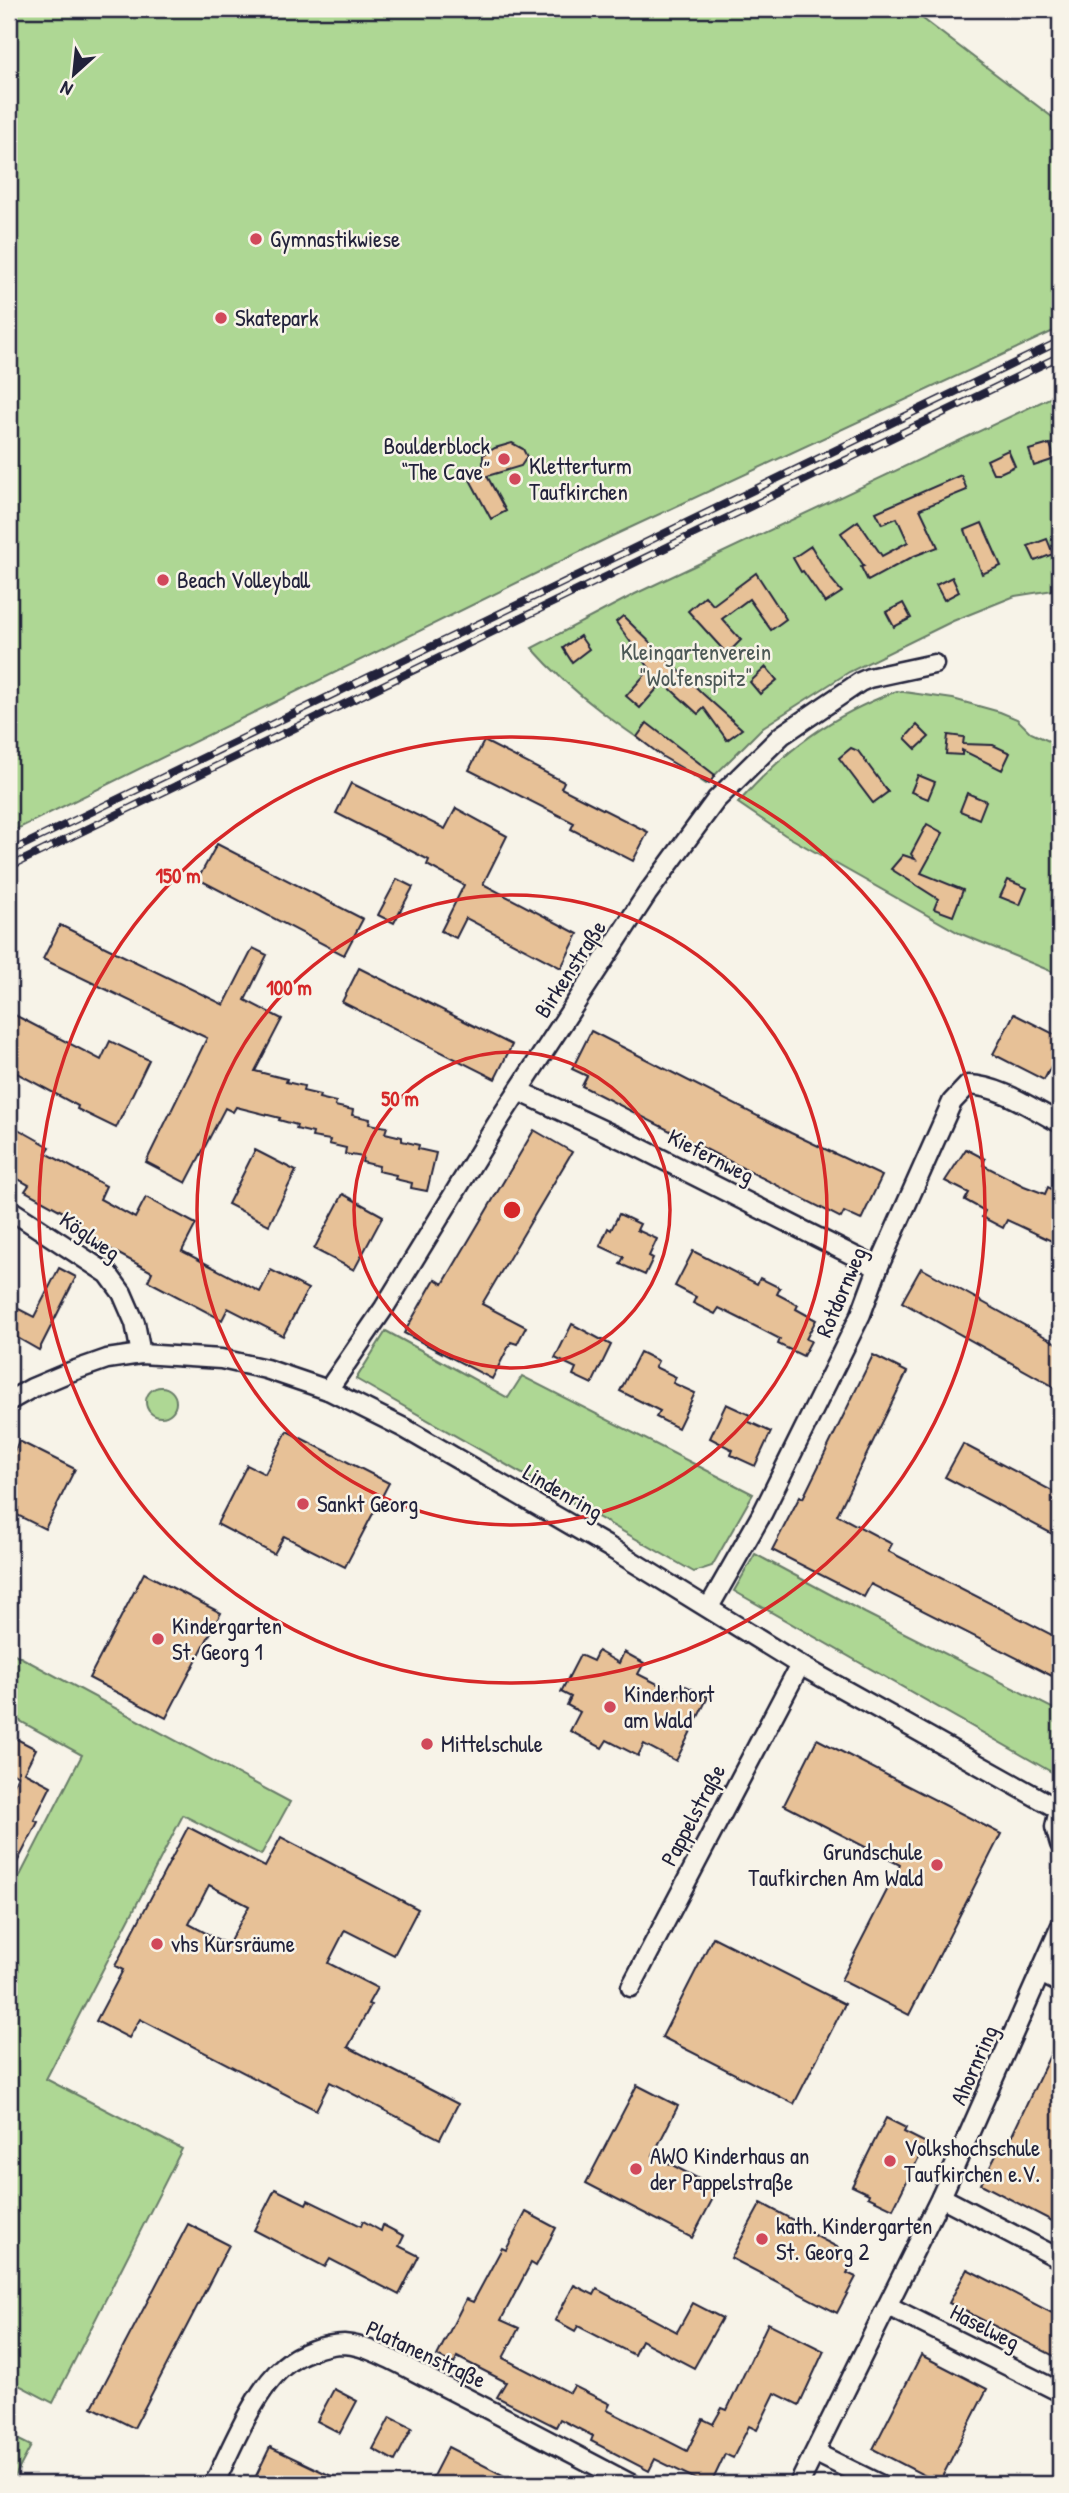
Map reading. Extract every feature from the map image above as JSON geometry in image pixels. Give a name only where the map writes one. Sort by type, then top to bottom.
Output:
[{"type":"street","name":"Birkenstraße","points":[[328,1390],[384,1308],[519,1091],[647,894],[716,800],[782,735],[860,682],[934,664]]},
{"type":"street","name":"Rotdornweg","points":[[709,1607],[763,1512],[861,1314],[878,1268],[952,1102],[968,1085],[983,1086],[1007,1095],[1060,1123]]},
{"type":"street","name":"Kiefernweg","points":[[519,1091],[632,1144],[878,1268]]},
{"type":"street","name":"Köglweg","points":[[9,1209],[108,1274],[122,1293],[135,1323],[141,1354]]},
{"type":"street","name":"Lindenring","points":[[9,1401],[70,1372],[107,1359],[141,1354],[220,1359],[266,1369],[328,1390],[404,1428],[709,1607],[800,1665],[1059,1808]]},
{"type":"street","name":"Pappelstraße","points":[[631,1987],[800,1665]]},
{"type":"street","points":[[1059,1808],[1055,1827],[1060,1844]]},
{"type":"street","name":"Ahornring","points":[[799,2484],[942,2197],[1060,1928]]},
{"type":"street","points":[[1041,1973],[1060,1983]]},
{"type":"street","points":[[942,2197],[1060,2259]]},
{"type":"street","name":"Haselweg","points":[[888,2306],[1060,2392]]},
{"type":"street","name":"Platanenstraße","points":[[214,2484],[258,2399],[284,2366],[301,2355],[346,2344],[370,2351],[421,2375],[631,2484]]},
{"type":"street","points":[[816,2453],[879,2484]]},
{"type":"green space","points":[[9,9],[910,9],[1060,123],[1060,328],[608,538],[9,833]]},
{"type":"green space","name":"Kleingartenverein \"Wolfenspitz\"","points":[[1060,393],[1060,589],[1015,596],[953,621],[849,672],[763,727],[706,784],[593,705],[532,648],[635,594]]},
{"type":"green space","name":"Kleingartenverein \"Wolfenspitz\"","points":[[897,691],[953,699],[1000,712],[1017,719],[1031,733],[1060,746],[1060,975],[959,933],[785,835],[738,803],[774,766],[810,736],[851,711]]},
{"type":"green space","points":[[386,1331],[508,1398],[522,1376],[753,1494],[712,1566],[694,1572],[356,1379]]},
{"type":"green space","points":[[161,1387],[172,1391],[176,1402],[172,1413],[161,1417],[150,1413],[146,1402],[150,1391]]},
{"type":"green space","points":[[755,1554],[1060,1712],[1060,1772],[1055,1774],[734,1591]]},
{"type":"green space","points":[[9,1651],[290,1802],[261,1855],[183,1815],[46,2079],[182,2149],[53,2403],[19,2385],[9,2405],[9,1897],[82,1755],[9,1715]]},
{"type":"green space","points":[[9,2435],[31,2446],[11,2484],[9,2484]]},
{"type":"building","points":[[512,443],[523,449],[527,457],[521,466],[487,476],[506,511],[491,519],[468,476],[483,469],[483,455]]},
{"type":"building","points":[[1050,444],[1055,459],[1034,466],[1029,450]]},
{"type":"building","points":[[1008,450],[1015,466],[1000,473],[993,473],[987,460]]},
{"type":"building","points":[[961,475],[967,490],[920,509],[938,547],[914,556],[868,581],[861,567],[864,566],[841,533],[858,521],[882,556],[908,542],[897,518],[882,524],[876,512]]},
{"type":"building","points":[[982,523],[1001,566],[982,574],[965,530]]},
{"type":"building","points":[[1047,539],[1053,554],[1035,561],[1028,546]]},
{"type":"building","points":[[811,546],[842,592],[825,603],[793,558]]},
{"type":"building","points":[[756,573],[786,619],[771,630],[749,599],[722,619],[741,640],[727,654],[688,611],[705,596],[713,605]]},
{"type":"building","points":[[952,577],[959,592],[944,600],[936,585]]},
{"type":"building","points":[[903,603],[911,618],[894,627],[886,612]]},
{"type":"building","points":[[623,616],[742,729],[727,740],[704,708],[698,714],[663,682],[640,708],[626,696],[650,669],[616,622]]},
{"type":"building","points":[[580,636],[589,649],[572,662],[563,648]]},
{"type":"building","points":[[766,667],[777,680],[760,694],[750,682]]},
{"type":"building","points":[[647,723],[715,775],[709,784],[663,757],[637,737]]},
{"type":"building","points":[[917,725],[929,737],[916,749],[905,738]]},
{"type":"building","points":[[948,735],[964,737],[963,744],[993,745],[1010,753],[1002,770],[962,750],[962,755],[946,754]]},
{"type":"building","points":[[484,741],[564,782],[561,788],[648,832],[633,861],[571,829],[574,823],[469,770]]},
{"type":"building","points":[[851,748],[858,751],[888,792],[873,803],[839,758]]},
{"type":"building","points":[[918,775],[935,782],[928,799],[911,792]]},
{"type":"building","points":[[351,783],[445,829],[456,808],[507,836],[483,884],[578,934],[561,968],[466,918],[456,938],[441,931],[464,885],[427,865],[429,860],[336,813]]},
{"type":"building","points":[[967,793],[986,801],[979,819],[960,811]]},
{"type":"building","points":[[927,824],[943,833],[921,873],[963,890],[953,916],[934,909],[938,899],[891,869],[903,855],[915,859],[911,854]]},
{"type":"building","points":[[217,844],[363,919],[344,955],[198,879]]},
{"type":"building","points":[[397,879],[413,887],[394,923],[378,915]]},
{"type":"building","points":[[1008,880],[1027,888],[1020,905],[1000,897]]},
{"type":"building","points":[[60,925],[224,1005],[253,948],[267,955],[245,1000],[282,1019],[255,1071],[304,1086],[303,1091],[336,1102],[335,1106],[353,1110],[352,1115],[370,1119],[369,1124],[387,1127],[385,1133],[419,1145],[418,1149],[436,1153],[427,1191],[411,1188],[412,1183],[395,1179],[396,1175],[378,1171],[379,1166],[362,1162],[363,1157],[345,1154],[346,1148],[329,1144],[330,1140],[312,1137],[313,1133],[296,1129],[297,1125],[236,1107],[233,1112],[225,1108],[186,1183],[146,1162],[207,1038],[43,959]]},
{"type":"building","points":[[359,968],[512,1045],[495,1079],[342,1002]]},
{"type":"building","points":[[9,1012],[101,1060],[110,1041],[149,1060],[116,1128],[77,1109],[78,1106],[9,1069]]},
{"type":"building","points":[[1014,1014],[1060,1037],[1060,1049],[1044,1080],[993,1054]]},
{"type":"building","points":[[591,1031],[882,1176],[861,1220],[844,1212],[841,1218],[582,1086],[587,1076],[572,1069]]},
{"type":"building","points":[[9,1124],[50,1147],[46,1153],[106,1186],[100,1199],[135,1218],[146,1197],[196,1224],[182,1251],[260,1292],[271,1270],[308,1289],[283,1336],[228,1308],[222,1320],[148,1281],[152,1272],[69,1227],[74,1218],[25,1191],[29,1185],[9,1174]]},
{"type":"building","points":[[534,1130],[572,1152],[482,1304],[526,1327],[517,1344],[511,1342],[492,1379],[404,1333],[435,1279],[443,1284]]},
{"type":"building","points":[[966,1149],[985,1159],[983,1165],[1024,1186],[1045,1194],[1048,1187],[1060,1193],[1060,1245],[1007,1220],[1003,1228],[982,1217],[985,1211],[965,1200],[969,1193],[945,1181]]},
{"type":"building","points":[[255,1150],[296,1171],[269,1225],[228,1204]]},
{"type":"building","points":[[343,1194],[383,1216],[354,1270],[314,1249]]},
{"type":"building","points":[[619,1214],[640,1224],[637,1230],[657,1239],[649,1256],[653,1258],[645,1275],[620,1264],[624,1257],[600,1246],[608,1228],[611,1230]]},
{"type":"building","points":[[693,1251],[757,1284],[760,1278],[780,1288],[777,1294],[798,1305],[796,1309],[816,1320],[806,1339],[811,1341],[803,1356],[778,1344],[780,1339],[719,1308],[715,1314],[693,1303],[696,1297],[675,1286]]},
{"type":"building","points":[[59,1268],[76,1277],[39,1350],[9,1333],[9,1304],[34,1317]]},
{"type":"building","points":[[921,1268],[1060,1345],[1060,1390],[902,1302]]},
{"type":"building","points":[[572,1324],[611,1345],[592,1384],[573,1375],[576,1368],[555,1358]]},
{"type":"building","points":[[640,1352],[658,1361],[655,1367],[676,1377],[673,1383],[695,1393],[678,1428],[656,1417],[660,1411],[620,1391]]},
{"type":"building","points":[[873,1355],[907,1372],[837,1515],[892,1544],[888,1551],[1060,1639],[1060,1680],[871,1584],[864,1597],[772,1550],[800,1496],[803,1498]]},
{"type":"building","points":[[726,1404],[750,1415],[747,1421],[771,1432],[755,1466],[731,1455],[733,1450],[710,1438]]},
{"type":"building","name":"Sankt Georg","points":[[287,1431],[389,1483],[345,1567],[284,1536],[274,1554],[217,1524],[247,1465],[265,1474]]},
{"type":"building","points":[[19,1441],[75,1469],[45,1529],[9,1511],[9,1462]]},
{"type":"building","points":[[963,1444],[1060,1495],[1060,1538],[945,1477]]},
{"type":"building","name":"Kindergarten St. Georg 1","points":[[144,1573],[221,1613],[166,1718],[89,1678]]},
{"type":"building","points":[[598,1651],[619,1663],[624,1652],[644,1663],[638,1674],[681,1696],[686,1686],[708,1697],[676,1761],[644,1744],[638,1756],[607,1740],[602,1748],[570,1731],[580,1712],[567,1705],[571,1697],[561,1692],[580,1655],[593,1661]]},
{"type":"building","points":[[9,1735],[36,1749],[24,1772],[51,1786],[34,1820],[38,1822],[9,1878],[9,1794],[18,1776],[9,1770]]},
{"type":"building","points":[[817,1739],[1001,1834],[909,2015],[841,1980],[900,1865],[784,1805]]},
{"type":"building","points":[[188,1827],[265,1867],[281,1837],[418,1909],[394,1955],[345,1930],[328,1963],[377,1988],[368,2004],[371,2005],[348,2047],[458,2104],[440,2139],[330,2082],[316,2110],[140,2019],[129,2038],[96,2021],[123,1970],[115,1966]],"holes":[[[209,1885],[249,1906],[228,1945],[189,1924]]]},
{"type":"building","points":[[713,1937],[845,2004],[794,2104],[662,2037]]},
{"type":"building","points":[[1060,2034],[1060,2225],[981,2184],[1001,2146],[1006,2148]]},
{"type":"building","name":"AWO Kinderhaus an der Pappelstraße","points":[[637,2085],[678,2106],[653,2155],[718,2189],[692,2238],[586,2183]]},
{"type":"building","name":"Volkshochschule Taufkirchen e.V.","points":[[886,2118],[906,2128],[904,2132],[926,2143],[893,2209],[852,2186]]},
{"type":"building","points":[[275,2189],[306,2204],[308,2200],[361,2226],[363,2221],[381,2231],[383,2225],[404,2236],[399,2246],[419,2256],[399,2295],[330,2259],[325,2267],[254,2230]]},
{"type":"building","points":[[761,2203],[793,2220],[791,2223],[856,2257],[847,2273],[856,2277],[837,2313],[731,2258]]},
{"type":"building","points":[[526,2212],[556,2228],[536,2266],[531,2263],[501,2320],[519,2328],[503,2358],[570,2393],[574,2386],[610,2404],[607,2410],[687,2451],[703,2419],[713,2424],[722,2408],[727,2410],[768,2323],[824,2351],[799,2405],[775,2393],[757,2430],[749,2426],[733,2458],[725,2454],[711,2484],[706,2484],[655,2459],[649,2471],[591,2441],[593,2436],[560,2419],[556,2427],[497,2397],[506,2382],[457,2357],[454,2364],[437,2356],[466,2299],[473,2302],[502,2248],[506,2250]]},
{"type":"building","points":[[188,2224],[229,2245],[134,2428],[92,2407]]},
{"type":"building","points":[[967,2269],[1060,2317],[1060,2359],[949,2303]]},
{"type":"building","points":[[574,2285],[594,2295],[597,2289],[677,2332],[693,2303],[722,2318],[694,2368],[641,2340],[634,2355],[578,2326],[575,2331],[555,2320]]},
{"type":"building","points":[[921,2355],[987,2389],[939,2483],[873,2449]]},
{"type":"building","points":[[334,2389],[357,2401],[340,2433],[317,2421]]},
{"type":"building","points":[[390,2417],[412,2428],[395,2461],[373,2449]]},
{"type":"building","points":[[270,2447],[348,2484],[264,2484],[254,2480]]},
{"type":"building","points":[[448,2447],[520,2484],[429,2484]]},
{"type":"railway","points":[[9,852],[1060,341]]},
{"type":"railway","points":[[9,867],[1060,356]]},
{"type":"place","name":"Gymnastikwiese","points":[[256,239]]},
{"type":"place","name":"Skatepark","points":[[221,318]]},
{"type":"place","name":"Boulderblock “The Cave”","points":[[504,459]]},
{"type":"place","name":"Kletterturm Taufkirchen","points":[[515,479]]},
{"type":"place","name":"Beach Volleyball","points":[[163,580]]},
{"type":"place","name":"Sankt Georg","points":[[303,1504]]},
{"type":"place","name":"Kindergarten St. Georg 1","points":[[158,1639]]},
{"type":"place","name":"Kinderhort am Wald","points":[[610,1707]]},
{"type":"place","name":"Mittelschule","points":[[427,1744]]},
{"type":"place","name":"Grundschule Taufkirchen Am Wald","points":[[937,1865]]},
{"type":"place","name":"vhs Kursräume","points":[[157,1944]]},
{"type":"place","name":"Volkshochschule Taufkirchen e.V.","points":[[890,2161]]},
{"type":"place","name":"AWO Kinderhaus an der Pappelstraße","points":[[636,2169]]},
{"type":"place","name":"kath. Kindergarten St. Georg 2","points":[[762,2239]]}]
